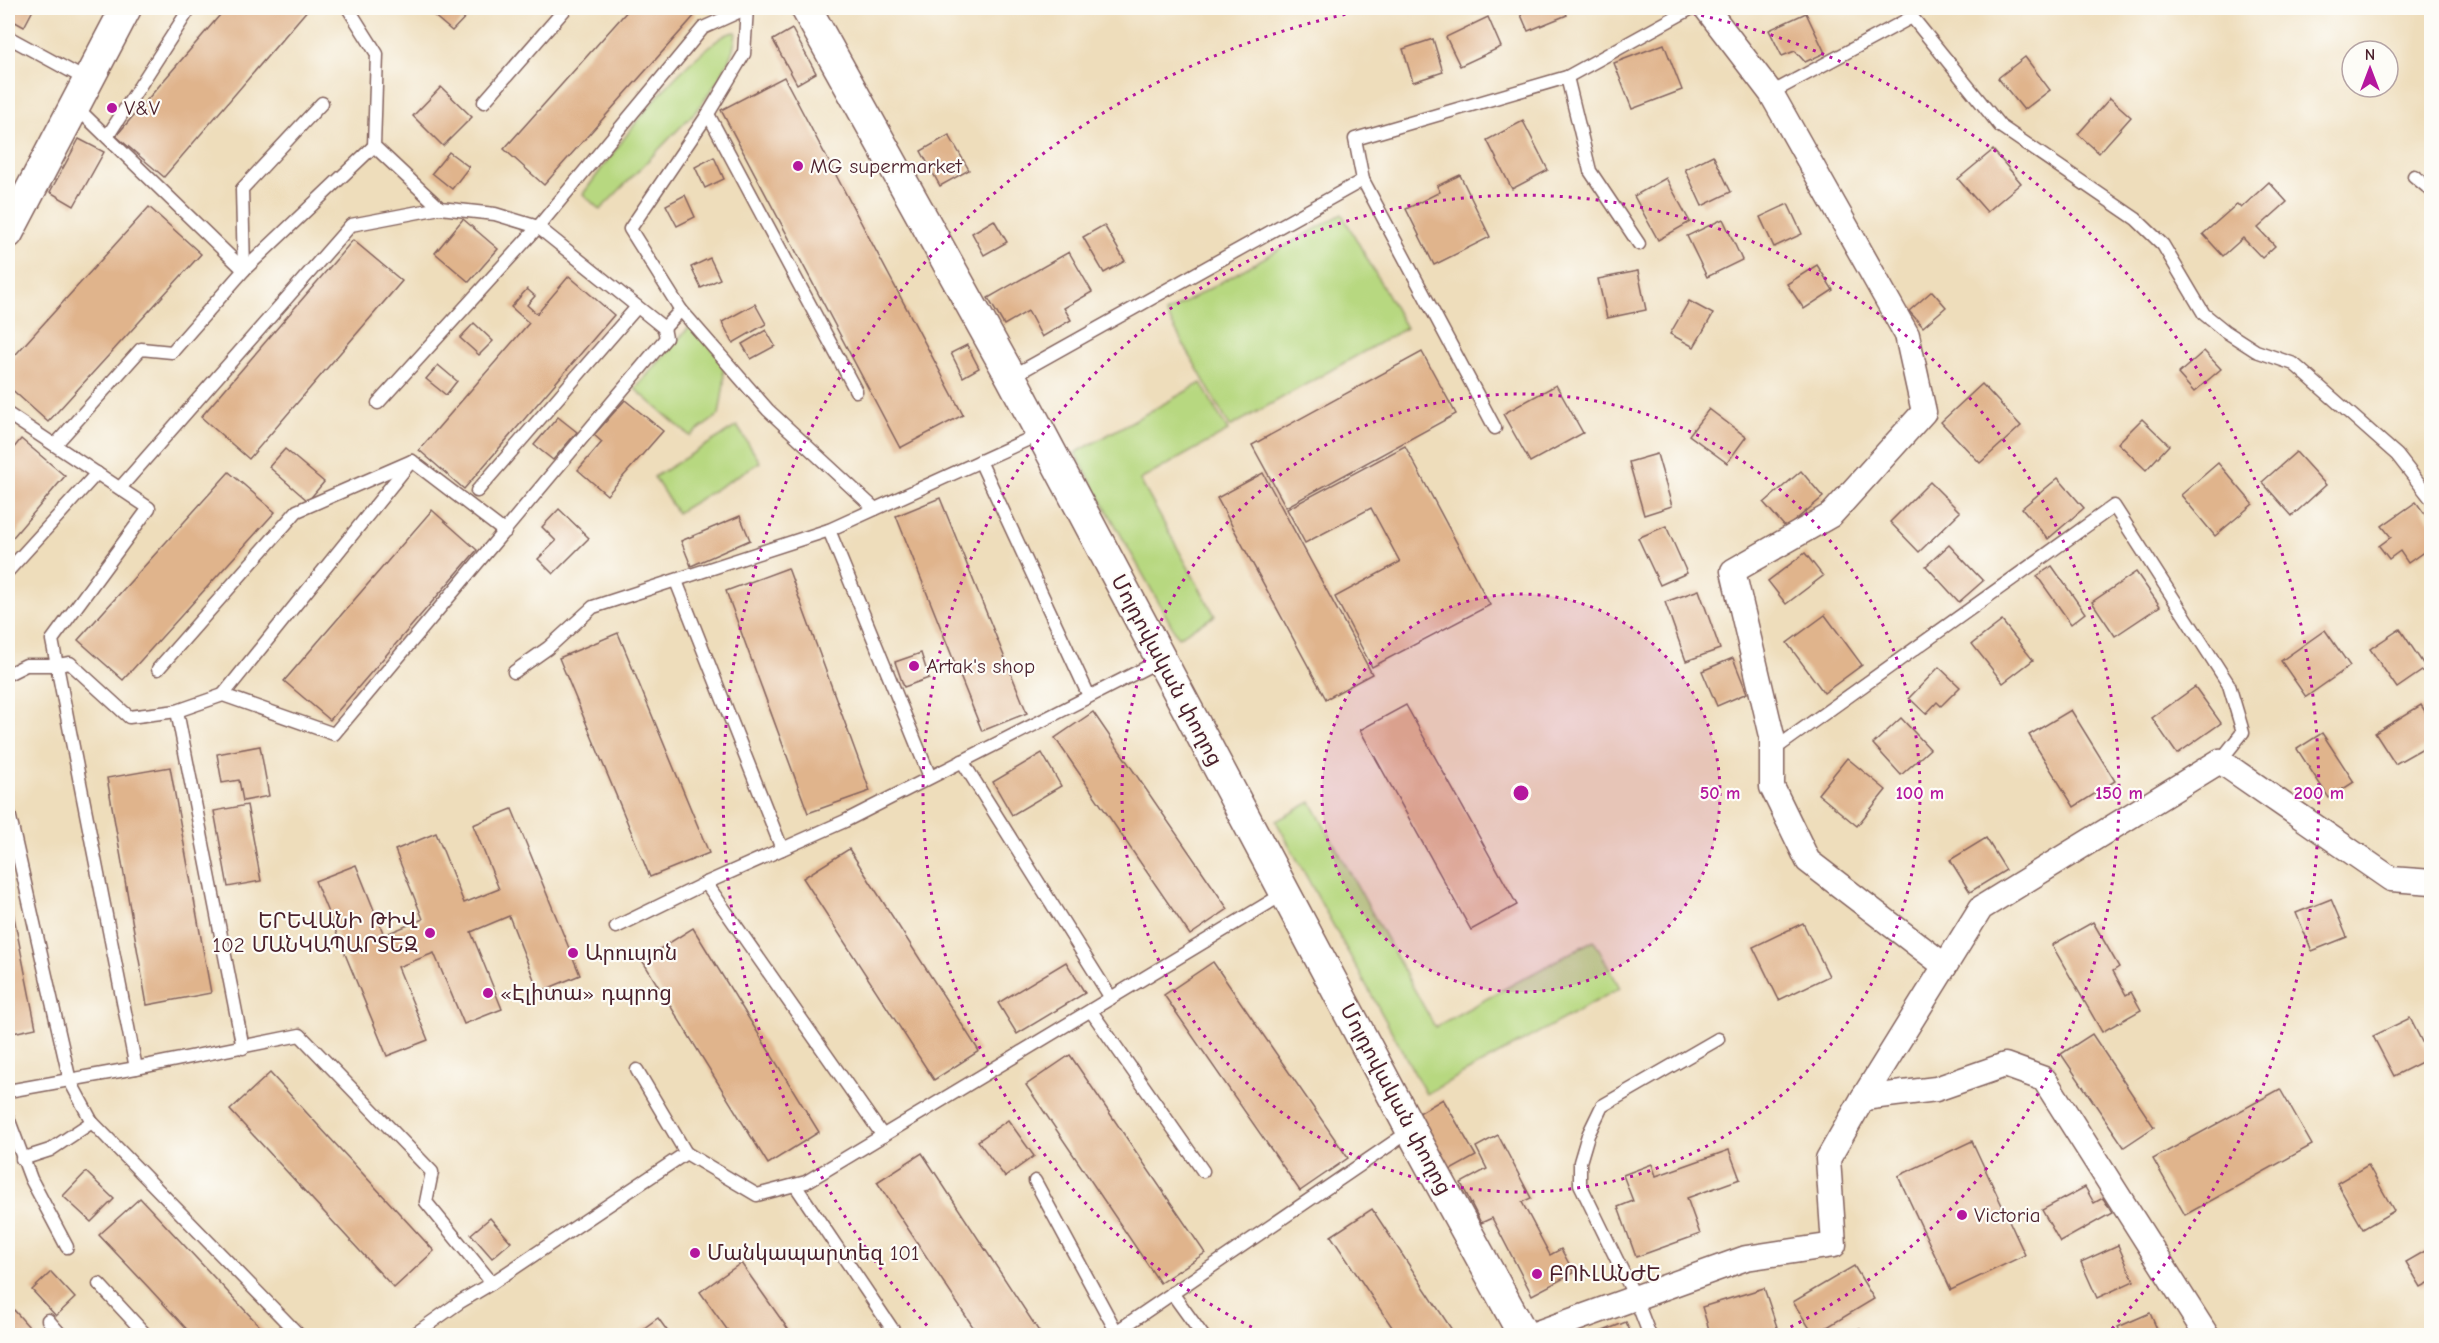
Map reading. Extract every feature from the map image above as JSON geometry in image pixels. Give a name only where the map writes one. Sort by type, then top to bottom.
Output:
[{"type":"street","points":[[8,233],[126,8]]},
{"type":"street","name":"Մոլդովական փողոց","points":[[806,8],[1011,376],[1411,1130],[1524,1335]]},
{"type":"street","points":[[1706,8],[1771,93],[1907,335],[1924,412],[1831,515],[1733,570],[1772,736],[1772,787],[1808,861],[1945,966]]},
{"type":"street","points":[[1529,1335],[1746,1258],[1834,1245],[1828,1159],[1863,1098],[1981,908],[2220,761],[2391,879],[2432,882]]},
{"type":"street","points":[[1863,1098],[1936,1089],[2005,1065],[2044,1079],[2206,1335]]},
{"type":"lane","points":[[107,137],[190,8]]},
{"type":"lane","points":[[55,445],[141,349],[172,352],[244,270],[374,146],[377,54],[348,8]]},
{"type":"lane","points":[[484,102],[566,8]]},
{"type":"lane","points":[[378,403],[538,227],[703,28],[746,8],[744,54],[708,114],[630,230],[681,310],[768,410],[875,509]]},
{"type":"lane","points":[[1495,428],[1364,180],[1355,139],[1567,77],[1692,8]]},
{"type":"lane","points":[[1771,93],[1912,17],[2000,126],[2136,219],[2163,244],[2204,314],[2256,351],[2294,364],[2397,455],[2432,500]]},
{"type":"lane","points":[[8,37],[81,92],[107,137],[244,270]]},
{"type":"lane","points":[[1567,77],[1590,171],[1639,244]]},
{"type":"lane","points":[[244,270],[242,189],[322,103]]},
{"type":"lane","points":[[708,114],[856,391]]},
{"type":"lane","points":[[374,146],[440,208]]},
{"type":"lane","points":[[2414,176],[2432,191]]},
{"type":"lane","points":[[1011,376],[1364,180]]},
{"type":"lane","points":[[120,488],[351,225],[440,208],[495,213],[538,227],[664,328],[666,338],[334,734],[223,694]]},
{"type":"lane","points":[[477,491],[637,307]]},
{"type":"lane","points":[[664,328],[681,310]]},
{"type":"lane","points":[[8,414],[149,508],[52,640],[136,1068]]},
{"type":"lane","points":[[514,672],[548,648],[593,607],[829,530],[1041,433]]},
{"type":"lane","points":[[412,461],[505,532]]},
{"type":"lane","points":[[158,669],[297,511],[412,461]]},
{"type":"lane","points":[[8,674],[26,665],[70,663],[129,717],[177,711],[223,694],[412,461]]},
{"type":"lane","points":[[980,461],[1089,696]]},
{"type":"lane","points":[[8,571],[97,473]]},
{"type":"lane","points":[[1772,751],[2114,506],[2229,685],[2243,732],[2220,761]]},
{"type":"lane","points":[[829,530],[930,777]]},
{"type":"lane","points":[[676,581],[782,849]]},
{"type":"lane","points":[[616,927],[706,883],[844,821],[1162,660]]},
{"type":"lane","points":[[177,711],[243,1047]]},
{"type":"lane","points":[[962,761],[1111,998]]},
{"type":"lane","points":[[8,810],[70,1081],[92,1122],[300,1335]]},
{"type":"lane","points":[[706,883],[883,1136]]},
{"type":"lane","points":[[637,1070],[686,1153],[757,1195],[806,1182],[1286,892]]},
{"type":"lane","points":[[1091,1011],[1203,1171]]},
{"type":"lane","points":[[8,1091],[70,1081],[300,1035],[432,1172],[426,1202],[492,1283]]},
{"type":"lane","points":[[1650,1335],[1635,1297],[1581,1184],[1581,1162],[1588,1135],[1602,1106],[1718,1039]]},
{"type":"lane","points":[[8,1118],[22,1159],[67,1247]]},
{"type":"lane","points":[[22,1159],[50,1150],[92,1122]]},
{"type":"lane","points":[[1035,1181],[1113,1333],[1411,1130]]},
{"type":"lane","points":[[412,1335],[686,1153]]},
{"type":"lane","points":[[795,1185],[897,1335]]},
{"type":"lane","points":[[99,1284],[147,1335]]},
{"type":"lane","points":[[1172,1293],[1203,1335]]},
{"type":"lane","points":[[48,1320],[62,1335]]},
{"type":"green space","points":[[736,32],[732,53],[716,83],[698,109],[600,210],[583,194],[625,137],[654,100],[687,66],[719,39]]},
{"type":"green space","points":[[1342,214],[1406,328],[1230,427],[1166,313]]},
{"type":"green space","points":[[691,325],[723,361],[724,384],[719,415],[690,436],[635,389]]},
{"type":"green space","points":[[1201,383],[1228,431],[1140,480],[1215,616],[1178,637],[1075,453]]},
{"type":"green space","points":[[737,426],[760,462],[677,513],[654,477]]},
{"type":"green space","points":[[1311,802],[1435,1027],[1594,940],[1620,988],[1426,1094],[1276,821]]},
{"type":"building","points":[[8,8],[34,8],[24,27],[8,18]]},
{"type":"building","points":[[226,8],[309,8],[164,177],[116,136]]},
{"type":"building","points":[[425,8],[474,8],[452,31]]},
{"type":"building","points":[[630,8],[688,8],[696,14],[544,185],[504,149]]},
{"type":"building","points":[[1518,8],[1564,8],[1567,15],[1528,31]]},
{"type":"building","points":[[1806,13],[1825,53],[1805,62],[1795,51],[1782,56],[1769,30]]},
{"type":"building","points":[[1488,17],[1501,47],[1460,66],[1446,37]]},
{"type":"building","points":[[792,29],[816,73],[797,84],[773,40]]},
{"type":"building","points":[[1433,39],[1443,72],[1413,82],[1403,49]]},
{"type":"building","points":[[1664,44],[1682,90],[1632,109],[1614,63]]},
{"type":"building","points":[[2025,57],[2050,90],[2024,110],[1998,78]]},
{"type":"building","points":[[784,77],[963,415],[900,448],[721,110]]},
{"type":"building","points":[[441,87],[472,117],[443,146],[413,116]]},
{"type":"building","points":[[2110,98],[2131,117],[2099,153],[2078,134]]},
{"type":"building","points":[[1523,121],[1548,170],[1512,189],[1487,140]]},
{"type":"building","points":[[949,135],[969,170],[940,186],[921,151]]},
{"type":"building","points":[[79,139],[104,152],[74,206],[50,192]]},
{"type":"building","points":[[1993,150],[2021,183],[1987,212],[1958,179]]},
{"type":"building","points":[[449,152],[469,167],[452,189],[432,173]]},
{"type":"building","points":[[1713,155],[1731,192],[1702,206],[1685,169]]},
{"type":"building","points":[[714,157],[724,179],[705,188],[695,167]]},
{"type":"building","points":[[1460,175],[1490,237],[1434,265],[1406,209],[1440,192],[1437,186]]},
{"type":"building","points":[[1666,178],[1690,222],[1658,240],[1634,196]]},
{"type":"building","points":[[2269,182],[2287,202],[2258,228],[2275,246],[2262,258],[2243,238],[2223,256],[2203,234],[2237,204],[2241,208]]},
{"type":"building","points":[[685,195],[695,217],[677,226],[666,205]]},
{"type":"building","points":[[1788,204],[1802,234],[1774,247],[1760,217]]},
{"type":"building","points":[[149,207],[201,254],[48,422],[8,386],[8,363]]},
{"type":"building","points":[[463,219],[498,249],[469,282],[435,253]]},
{"type":"building","points":[[1723,219],[1742,260],[1707,277],[1687,236]]},
{"type":"building","points":[[994,220],[1007,242],[984,255],[972,233]]},
{"type":"building","points":[[1104,225],[1125,261],[1104,273],[1083,237]]},
{"type":"building","points":[[353,240],[402,281],[249,459],[201,417]]},
{"type":"building","points":[[1069,252],[1092,292],[1064,308],[1071,320],[1042,337],[1028,311],[1004,325],[988,298]]},
{"type":"building","points":[[710,258],[720,279],[701,288],[691,267]]},
{"type":"building","points":[[1817,265],[1833,290],[1804,309],[1787,284]]},
{"type":"building","points":[[1638,271],[1646,310],[1607,318],[1598,279]]},
{"type":"building","points":[[569,276],[614,315],[464,489],[419,450],[529,323],[511,307],[527,289],[535,296],[527,305],[537,314]]},
{"type":"building","points":[[1932,291],[1946,307],[1923,327],[1909,311]]},
{"type":"building","points":[[1689,301],[1713,314],[1694,347],[1670,334]]},
{"type":"building","points":[[755,304],[766,324],[733,343],[722,322]]},
{"type":"building","points":[[474,323],[493,341],[479,355],[460,338]]},
{"type":"building","points":[[766,330],[775,346],[751,359],[742,344]]},
{"type":"building","points":[[967,345],[979,368],[963,377],[951,353]]},
{"type":"building","points":[[2204,351],[2221,369],[2194,392],[2178,374]]},
{"type":"building","points":[[1422,352],[1456,414],[1286,507],[1252,445]]},
{"type":"building","points":[[438,365],[457,381],[446,395],[426,379]]},
{"type":"building","points":[[1982,384],[2021,426],[1980,463],[1941,422]]},
{"type":"building","points":[[1556,385],[1583,433],[1530,462],[1503,414]]},
{"type":"building","points":[[625,400],[663,431],[607,495],[578,470],[602,442],[594,435]]},
{"type":"building","points":[[1709,409],[1746,437],[1727,463],[1689,435]]},
{"type":"building","points":[[558,417],[577,432],[553,460],[534,445]]},
{"type":"building","points":[[2142,419],[2169,445],[2146,470],[2118,443]]},
{"type":"building","points":[[21,439],[65,476],[8,543],[8,455]]},
{"type":"building","points":[[1405,446],[1490,605],[1372,667],[1335,597],[1400,562],[1371,508],[1305,543],[1287,509]]},
{"type":"building","points":[[285,449],[324,482],[308,501],[269,467]]},
{"type":"building","points":[[2296,452],[2326,485],[2292,516],[2262,482]]},
{"type":"building","points":[[1657,454],[1672,506],[1644,515],[1629,462]]},
{"type":"building","points":[[2218,463],[2253,504],[2215,536],[2181,495]]},
{"type":"building","points":[[1801,471],[1823,497],[1786,528],[1764,503]]},
{"type":"building","points":[[229,472],[275,512],[123,680],[78,640]]},
{"type":"building","points":[[1263,473],[1372,674],[1326,699],[1217,498]]},
{"type":"building","points":[[2058,478],[2084,508],[2048,539],[2022,508]]},
{"type":"building","points":[[1930,482],[1960,512],[1919,552],[1890,522]]},
{"type":"building","points":[[940,498],[1027,713],[982,731],[896,516]]},
{"type":"building","points":[[2416,502],[2432,524],[2432,546],[2408,563],[2400,551],[2389,559],[2379,546],[2391,537],[2382,526]]},
{"type":"building","points":[[559,509],[589,538],[553,574],[538,559],[556,541],[542,527]]},
{"type":"building","points":[[432,510],[477,550],[330,720],[284,681]]},
{"type":"building","points":[[740,516],[750,540],[691,566],[681,541]]},
{"type":"building","points":[[1666,526],[1687,573],[1660,585],[1638,538]]},
{"type":"building","points":[[1949,545],[1983,581],[1959,602],[1926,566]]},
{"type":"building","points":[[1805,553],[1823,576],[1786,604],[1768,581]]},
{"type":"building","points":[[2052,566],[2085,613],[2071,624],[2037,576]]},
{"type":"building","points":[[788,568],[870,791],[808,813],[726,591]]},
{"type":"building","points":[[2136,572],[2160,606],[2115,636],[2092,602]]},
{"type":"building","points":[[1699,590],[1720,649],[1686,661],[1665,602]]},
{"type":"building","points":[[1825,615],[1862,665],[1824,693],[1787,643]]},
{"type":"building","points":[[2002,621],[2033,660],[2003,683],[1972,644]]},
{"type":"building","points":[[2400,629],[2426,668],[2397,688],[2370,649]]},
{"type":"building","points":[[2325,630],[2350,666],[2306,697],[2281,661]]},
{"type":"building","points":[[618,633],[709,853],[650,877],[559,658]]},
{"type":"building","points":[[921,653],[929,678],[904,687],[895,662]]},
{"type":"building","points":[[1733,658],[1747,693],[1717,706],[1702,671]]},
{"type":"building","points":[[1939,667],[1960,687],[1941,706],[1937,702],[1926,714],[1909,698]]},
{"type":"building","points":[[2195,687],[2221,723],[2177,754],[2152,718]]},
{"type":"building","points":[[1406,705],[1517,905],[1471,930],[1360,730]]},
{"type":"building","points":[[2421,705],[2432,722],[2432,743],[2395,764],[2375,733]]},
{"type":"building","points":[[2071,710],[2115,781],[2074,807],[2029,735]]},
{"type":"building","points":[[1093,712],[1228,909],[1190,935],[1055,738]]},
{"type":"building","points":[[1901,718],[1930,749],[1901,775],[1873,744]]},
{"type":"building","points":[[2322,733],[2354,782],[2329,798],[2297,749]]},
{"type":"building","points":[[260,746],[269,796],[243,801],[239,780],[222,783],[217,754]]},
{"type":"building","points":[[1042,753],[1061,786],[1012,815],[993,782]]},
{"type":"building","points":[[1847,758],[1886,790],[1857,826],[1818,794]]},
{"type":"building","points":[[170,767],[211,993],[147,1005],[107,778]]},
{"type":"building","points":[[247,805],[261,881],[228,887],[214,811]]},
{"type":"building","name":"ԵՐԵՎԱՆԻ ԹԻՎ 102 ՄԱՆԿԱՊԱՐՏԵԶ","points":[[512,809],[580,975],[539,992],[509,916],[471,932],[502,1009],[464,1024],[434,953],[398,967],[428,1040],[387,1056],[315,881],[356,865],[384,935],[423,919],[395,850],[436,833],[464,903],[499,889],[473,825]]},
{"type":"building","points":[[1986,838],[2006,870],[1970,892],[1950,860]]},
{"type":"building","points":[[849,849],[979,1051],[934,1080],[803,878]]},
{"type":"building","points":[[8,887],[36,1028],[8,1034]]},
{"type":"building","points":[[2331,899],[2347,937],[2312,951],[2296,913]]},
{"type":"building","points":[[2093,922],[2119,967],[2113,971],[2126,995],[2131,992],[2141,1010],[2102,1032],[2052,945]]},
{"type":"building","points":[[1803,923],[1829,976],[1779,1000],[1753,947]]},
{"type":"building","points":[[693,928],[819,1132],[768,1164],[642,960]]},
{"type":"building","points":[[1066,962],[1085,993],[1017,1034],[998,1003]]},
{"type":"building","points":[[1213,962],[1348,1158],[1300,1191],[1164,995]]},
{"type":"building","points":[[2410,1018],[2430,1058],[2394,1076],[2373,1036]]},
{"type":"building","points":[[2092,1034],[2154,1127],[2124,1147],[2061,1054]]},
{"type":"building","points":[[1070,1055],[1205,1253],[1160,1283],[1026,1085]]},
{"type":"building","points":[[270,1073],[434,1251],[394,1288],[230,1110]]},
{"type":"building","points":[[2280,1089],[2312,1145],[2185,1215],[2153,1159]]},
{"type":"building","points":[[1443,1099],[1476,1156],[1447,1172],[1414,1116]]},
{"type":"building","points":[[1008,1120],[1034,1156],[1005,1177],[978,1141]]},
{"type":"building","points":[[1498,1135],[1531,1198],[1522,1202],[1550,1255],[1561,1249],[1574,1273],[1532,1295],[1492,1218],[1481,1223],[1461,1183],[1487,1169],[1476,1147]]},
{"type":"building","name":"Victoria","points":[[1972,1141],[2025,1255],[1951,1290],[1898,1176]]},
{"type":"building","points":[[1729,1150],[1740,1179],[1687,1198],[1700,1234],[1636,1257],[1618,1207],[1633,1201],[1623,1175],[1652,1164],[1656,1176]]},
{"type":"building","points":[[922,1153],[1042,1336],[979,1336],[877,1182]]},
{"type":"building","points":[[2368,1165],[2394,1211],[2363,1229],[2337,1183]]},
{"type":"building","points":[[86,1172],[114,1199],[91,1222],[63,1196]]},
{"type":"building","points":[[2085,1187],[2094,1203],[2103,1198],[2112,1213],[2060,1242],[2042,1210]]},
{"type":"building","points":[[140,1198],[269,1336],[193,1336],[99,1235]]},
{"type":"building","points":[[1372,1209],[1456,1336],[1398,1336],[1331,1236]]},
{"type":"building","points":[[490,1218],[511,1242],[492,1258],[471,1234]]},
{"type":"building","points":[[2118,1245],[2134,1281],[2097,1298],[2081,1262]]},
{"type":"building","points":[[2432,1247],[2432,1281],[2421,1287],[2406,1262]]},
{"type":"building","points":[[741,1263],[793,1336],[724,1336],[729,1332],[700,1292]]},
{"type":"building","points":[[1854,1266],[1874,1299],[1814,1335],[1793,1302]]},
{"type":"building","points":[[51,1272],[75,1298],[56,1316],[32,1290]]},
{"type":"building","points":[[1764,1288],[1779,1333],[1770,1336],[1711,1336],[1702,1307]]},
{"type":"building","points":[[14,1310],[37,1336],[8,1336],[8,1316]]},
{"type":"building","points":[[2150,1313],[2160,1336],[2122,1336],[2118,1327]]},
{"type":"building","points":[[658,1318],[671,1336],[633,1336]]},
{"type":"building","points":[[1626,1322],[1632,1335],[1593,1335]]},
{"type":"building","points":[[1860,1328],[1864,1336],[1842,1336],[1842,1335]]},
{"type":"place","name":"V&V","points":[[112,108]]},
{"type":"place","name":"MG supermarket","points":[[798,166]]},
{"type":"place","name":"Artak's shop","points":[[914,666]]},
{"type":"place","name":"ԵՐԵՎԱՆԻ ԹԻՎ 102 ՄԱՆԿԱՊԱՐՏԵԶ","points":[[430,933]]},
{"type":"place","name":"Արուսյոն","points":[[573,953]]},
{"type":"place","name":"«Էլիտա» դպրոց","points":[[488,993]]},
{"type":"place","name":"Victoria","points":[[1962,1215]]},
{"type":"place","name":"Մանկապարտեզ 101","points":[[695,1253]]},
{"type":"place","name":"ԲՈՒԼԱՆԺԵ","points":[[1537,1274]]}]
